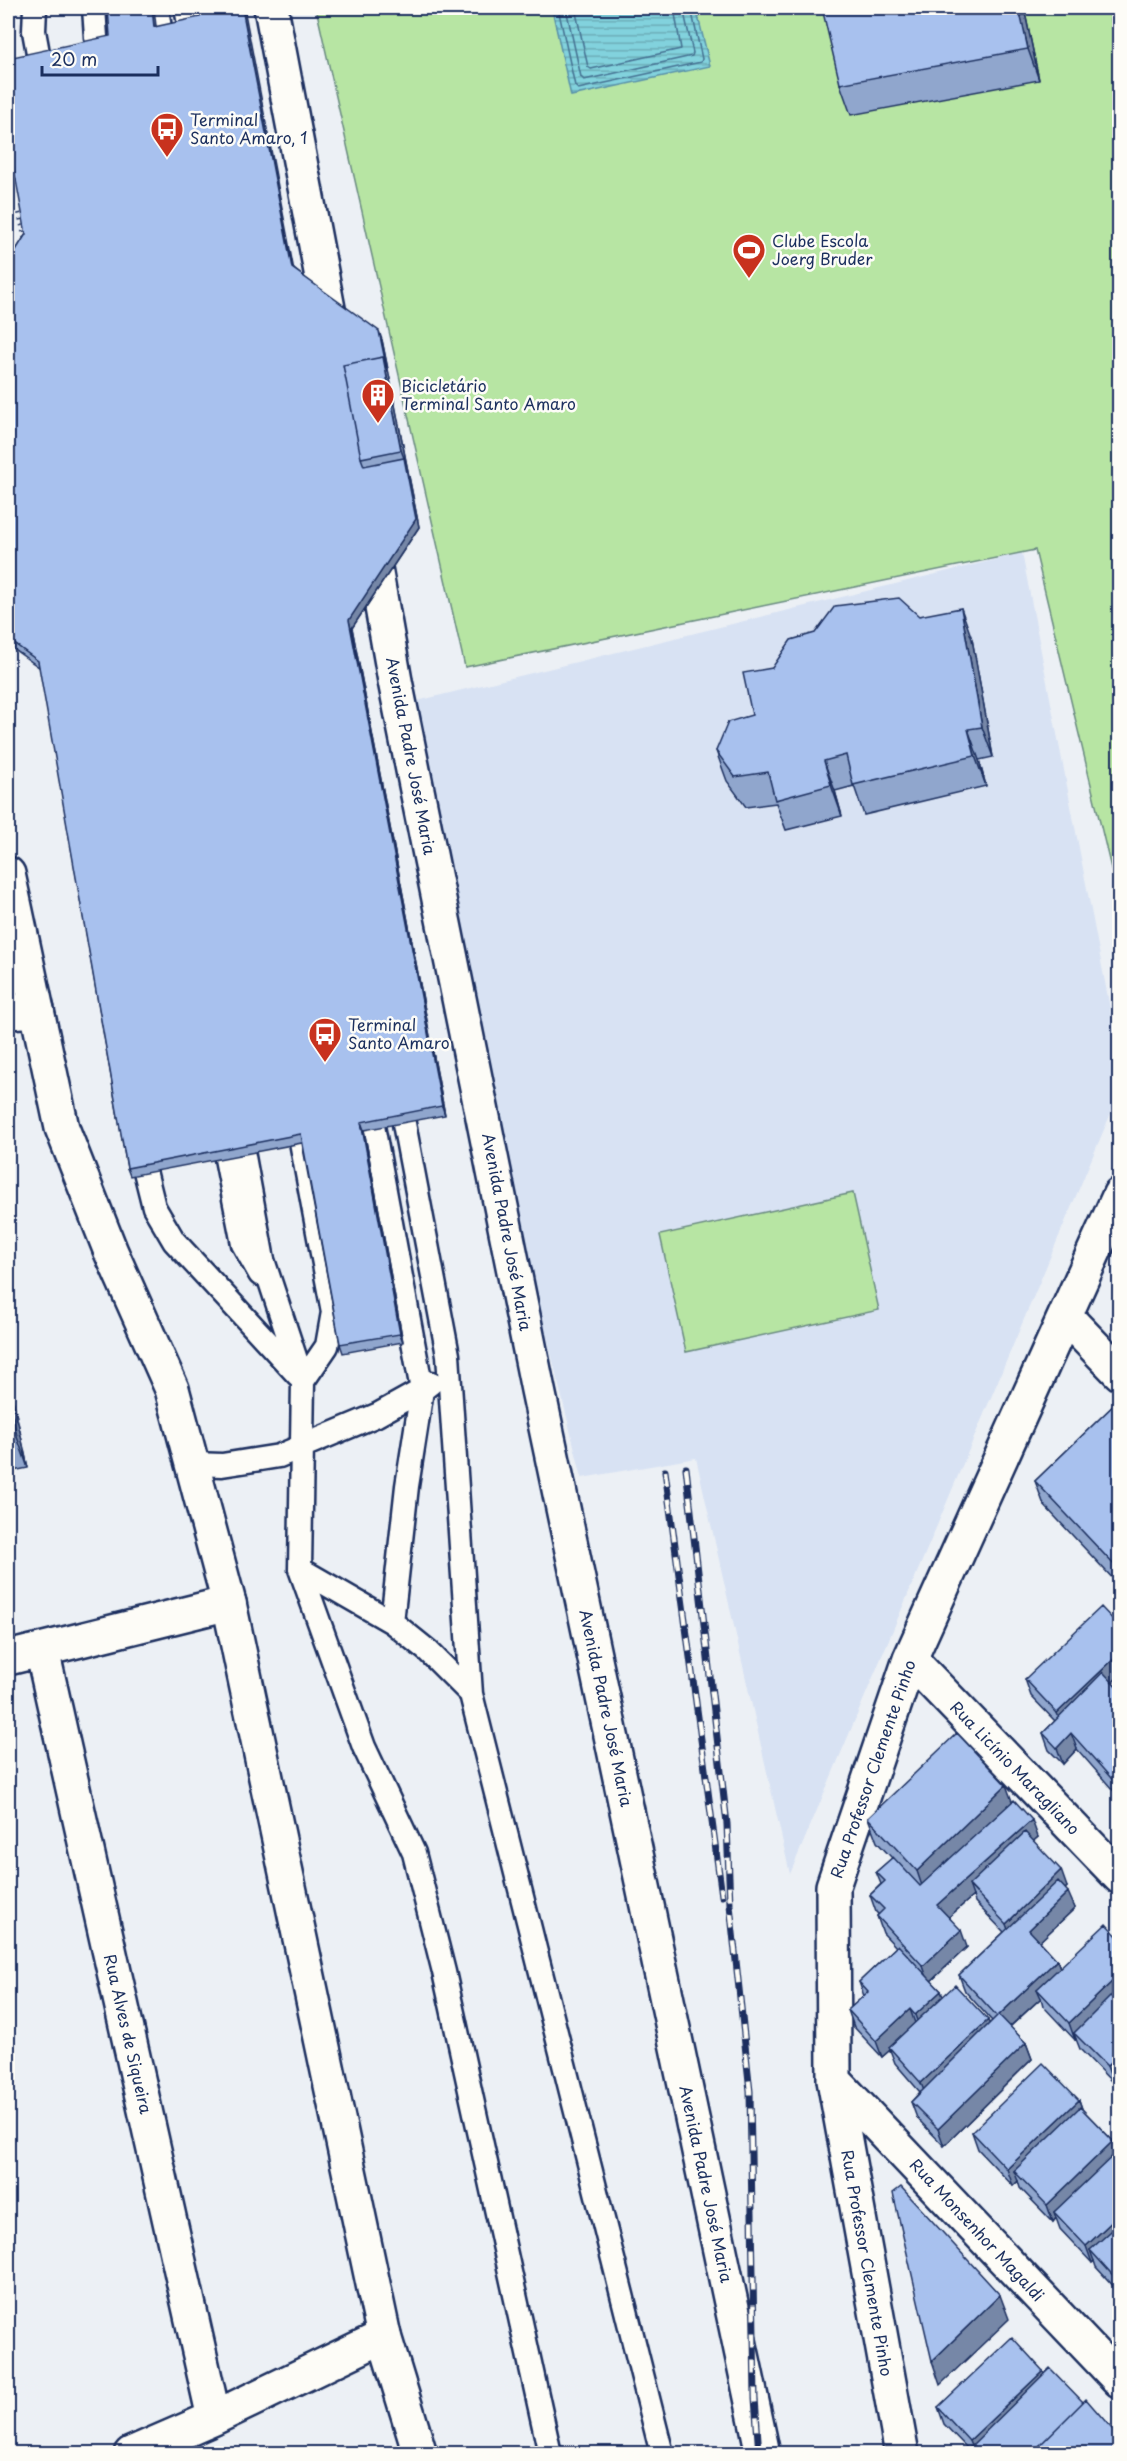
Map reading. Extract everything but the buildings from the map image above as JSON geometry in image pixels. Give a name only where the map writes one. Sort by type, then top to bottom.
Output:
[{"type":"main road","points":[[271,8],[339,369]]},
{"type":"main road","name":"Avenida Padre José Maria","points":[[365,510],[395,681],[538,1390],[763,2454]]},
{"type":"main road","points":[[8,874],[22,1011],[62,1128],[111,1252],[172,1389],[193,1464],[229,1603],[384,2336],[420,2454]]},
{"type":"main road","name":"Rua Professor Clemente Pinho","points":[[902,2454],[834,2080],[833,1886],[910,1659],[1119,1194]]},
{"type":"main road","points":[[1065,1316],[1119,1373]]},
{"type":"main road","points":[[8,1658],[229,1603]]},
{"type":"main road","name":"Rua Alves de Siqueira","points":[[42,1650],[214,2418]]},
{"type":"main road","name":"Rua Licínio Maragliano","points":[[910,1659],[1119,1878]]},
{"type":"main road","name":"Rua Monsenhor Magaldi","points":[[834,2080],[1119,2381]]},
{"type":"main road","points":[[131,2454],[214,2418],[384,2336]]},
{"type":"lane","points":[[35,8],[34,31],[47,100]]},
{"type":"lane","points":[[94,8],[96,37],[104,83]]},
{"type":"lane","points":[[157,8],[169,79]]},
{"type":"lane","points":[[186,8],[198,71]]},
{"type":"lane","points":[[21,61],[34,31]]},
{"type":"lane","points":[[394,1073],[448,1355],[471,1694],[662,2454]]},
{"type":"lane","points":[[365,1084],[422,1390],[407,1486],[392,1622]]},
{"type":"lane","points":[[291,1088],[333,1312],[327,1346],[303,1381]]},
{"type":"lane","points":[[225,1106],[243,1244],[279,1307],[303,1381],[300,1569],[364,1747],[414,1853],[444,1972],[550,2454]]},
{"type":"lane","points":[[134,1127],[154,1207],[174,1241],[303,1381]]},
{"type":"lane","points":[[193,1464],[222,1465],[252,1461],[279,1456],[302,1448],[377,1415],[422,1390],[444,1372],[448,1355]]},
{"type":"lane","points":[[300,1569],[392,1622],[428,1651],[471,1694]]},
{"type":"path","points":[[19,213],[26,245]]},
{"type":"shaded area","points":[[1022,553],[1110,1008],[1119,1067],[1119,1094],[790,1874],[696,1458],[582,1478],[515,1209],[409,703]]},
{"type":"green space","points":[[8,8],[15,8],[11,67],[8,67]]},
{"type":"green space","name":"Clube Escola Joerg Bruder","points":[[316,8],[1119,8],[1119,902],[1035,550],[465,667]]},
{"type":"green space","points":[[853,1193],[879,1310],[686,1352],[660,1235]]},
{"type":"water","points":[[696,8],[710,66],[571,96],[552,9]]},
{"type":"water","points":[[1109,8],[1119,8],[1119,65]]},
{"type":"railway","points":[[686,1468],[727,1824],[730,1905],[750,2091],[755,2398],[759,2454]]},
{"type":"railway","points":[[665,1471],[722,1896]]},
{"type":"place","name":"Terminal Santo Amaro, 1","points":[[167,158]]},
{"type":"place","name":"Clube Escola Joerg Bruder","points":[[749,279]]},
{"type":"place","name":"Bicicletário Terminal Santo Amaro","points":[[378,424]]},
{"type":"place","name":"Terminal Santo Amaro","points":[[325,1063]]}]
